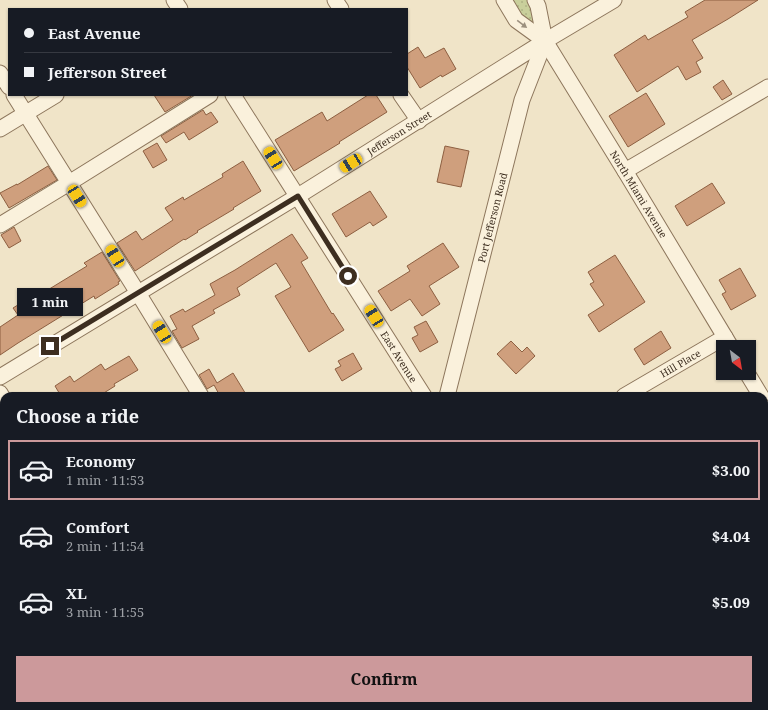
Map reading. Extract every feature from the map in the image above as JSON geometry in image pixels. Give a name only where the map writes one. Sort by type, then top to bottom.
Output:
[{"type":"street","name":"North Miami Avenue","points":[[504,0],[516,20],[545,41]]},
{"type":"street","name":"North Miami Avenue","points":[[534,0],[538,6],[545,41],[625,170],[727,340]]},
{"type":"street","name":"Jefferson Street","points":[[0,377],[298,196],[545,41],[614,0]]},
{"type":"street","name":"Port Jefferson Road","points":[[448,392],[522,100],[545,41]]},
{"type":"street","points":[[0,73],[8,85]]},
{"type":"street","points":[[625,170],[768,87]]},
{"type":"street","points":[[15,96],[199,392]]},
{"type":"street","points":[[0,129],[54,96]]},
{"type":"street","points":[[0,225],[208,96]]},
{"type":"street","name":"East Avenue","points":[[234,96],[421,392]]},
{"type":"street","points":[[401,96],[419,121]]},
{"type":"street","name":"Hill Place","points":[[632,392],[716,348]]},
{"type":"street","points":[[751,380],[759,392]]},
{"type":"green space","points":[[504,0],[535,0],[545,41]]},
{"type":"building","points":[[705,0],[758,0],[692,40],[703,58],[696,62],[701,72],[686,80],[678,66],[637,92],[614,55],[645,35],[648,40],[688,17],[685,12]]},
{"type":"building","points":[[418,47],[425,58],[444,48],[456,69],[442,77],[441,75],[420,88],[408,69],[408,53]]},
{"type":"building","points":[[723,80],[732,94],[722,100],[713,87]]},
{"type":"building","points":[[646,93],[665,124],[628,147],[609,116]]},
{"type":"building","points":[[155,96],[191,96],[165,112]]},
{"type":"building","points":[[366,96],[377,96],[387,112],[294,171],[275,140],[322,112],[327,121]]},
{"type":"building","points":[[203,110],[206,115],[211,112],[218,122],[189,140],[184,132],[166,143],[161,136]]},
{"type":"building","points":[[157,143],[167,160],[153,168],[143,151]]},
{"type":"building","points":[[445,146],[469,151],[461,187],[437,182]]},
{"type":"building","points":[[243,161],[261,191],[135,271],[117,243],[136,231],[142,240],[173,220],[165,208],[183,197],[184,200],[223,177],[222,174]]},
{"type":"building","points":[[48,166],[57,180],[9,208],[0,193],[17,185]]},
{"type":"building","points":[[712,183],[725,203],[687,226],[675,206]]},
{"type":"building","points":[[370,191],[387,217],[373,226],[370,222],[346,237],[332,214]]},
{"type":"building","points":[[14,227],[21,241],[9,248],[1,235]]},
{"type":"building","points":[[292,234],[308,258],[301,262],[332,314],[333,313],[344,330],[309,352],[275,296],[291,287],[276,263],[237,288],[240,295],[213,310],[215,313],[192,326],[199,339],[182,348],[172,331],[177,329],[170,316],[183,309],[185,312],[215,295],[210,284]]},
{"type":"building","points":[[443,243],[459,267],[429,286],[440,304],[422,316],[410,299],[391,311],[378,291],[410,271],[407,266]]},
{"type":"building","points":[[102,252],[120,281],[118,282],[119,284],[95,299],[94,296],[0,355],[0,327],[18,315],[13,308],[26,300],[28,302],[87,266],[84,263]]},
{"type":"building","points":[[615,255],[645,302],[599,332],[588,315],[604,305],[590,284],[594,282],[588,272]]},
{"type":"building","points":[[740,268],[756,296],[731,310],[722,294],[726,292],[719,280]]},
{"type":"building","points":[[426,321],[438,342],[420,352],[412,338],[418,335],[414,327]]},
{"type":"building","points":[[661,331],[671,348],[644,365],[634,349]]},
{"type":"building","points":[[511,341],[522,352],[527,347],[535,356],[516,374],[497,354]]},
{"type":"building","points":[[353,353],[362,369],[342,381],[335,369],[341,366],[338,361]]},
{"type":"building","points":[[129,356],[138,370],[114,384],[115,386],[105,392],[59,392],[55,386],[70,376],[74,382],[101,364],[105,370]]},
{"type":"building","points":[[209,369],[217,383],[233,373],[245,392],[218,392],[214,385],[207,389],[199,375]]},
{"type":"route","points":[[50,346],[298,196],[348,276]]}]
